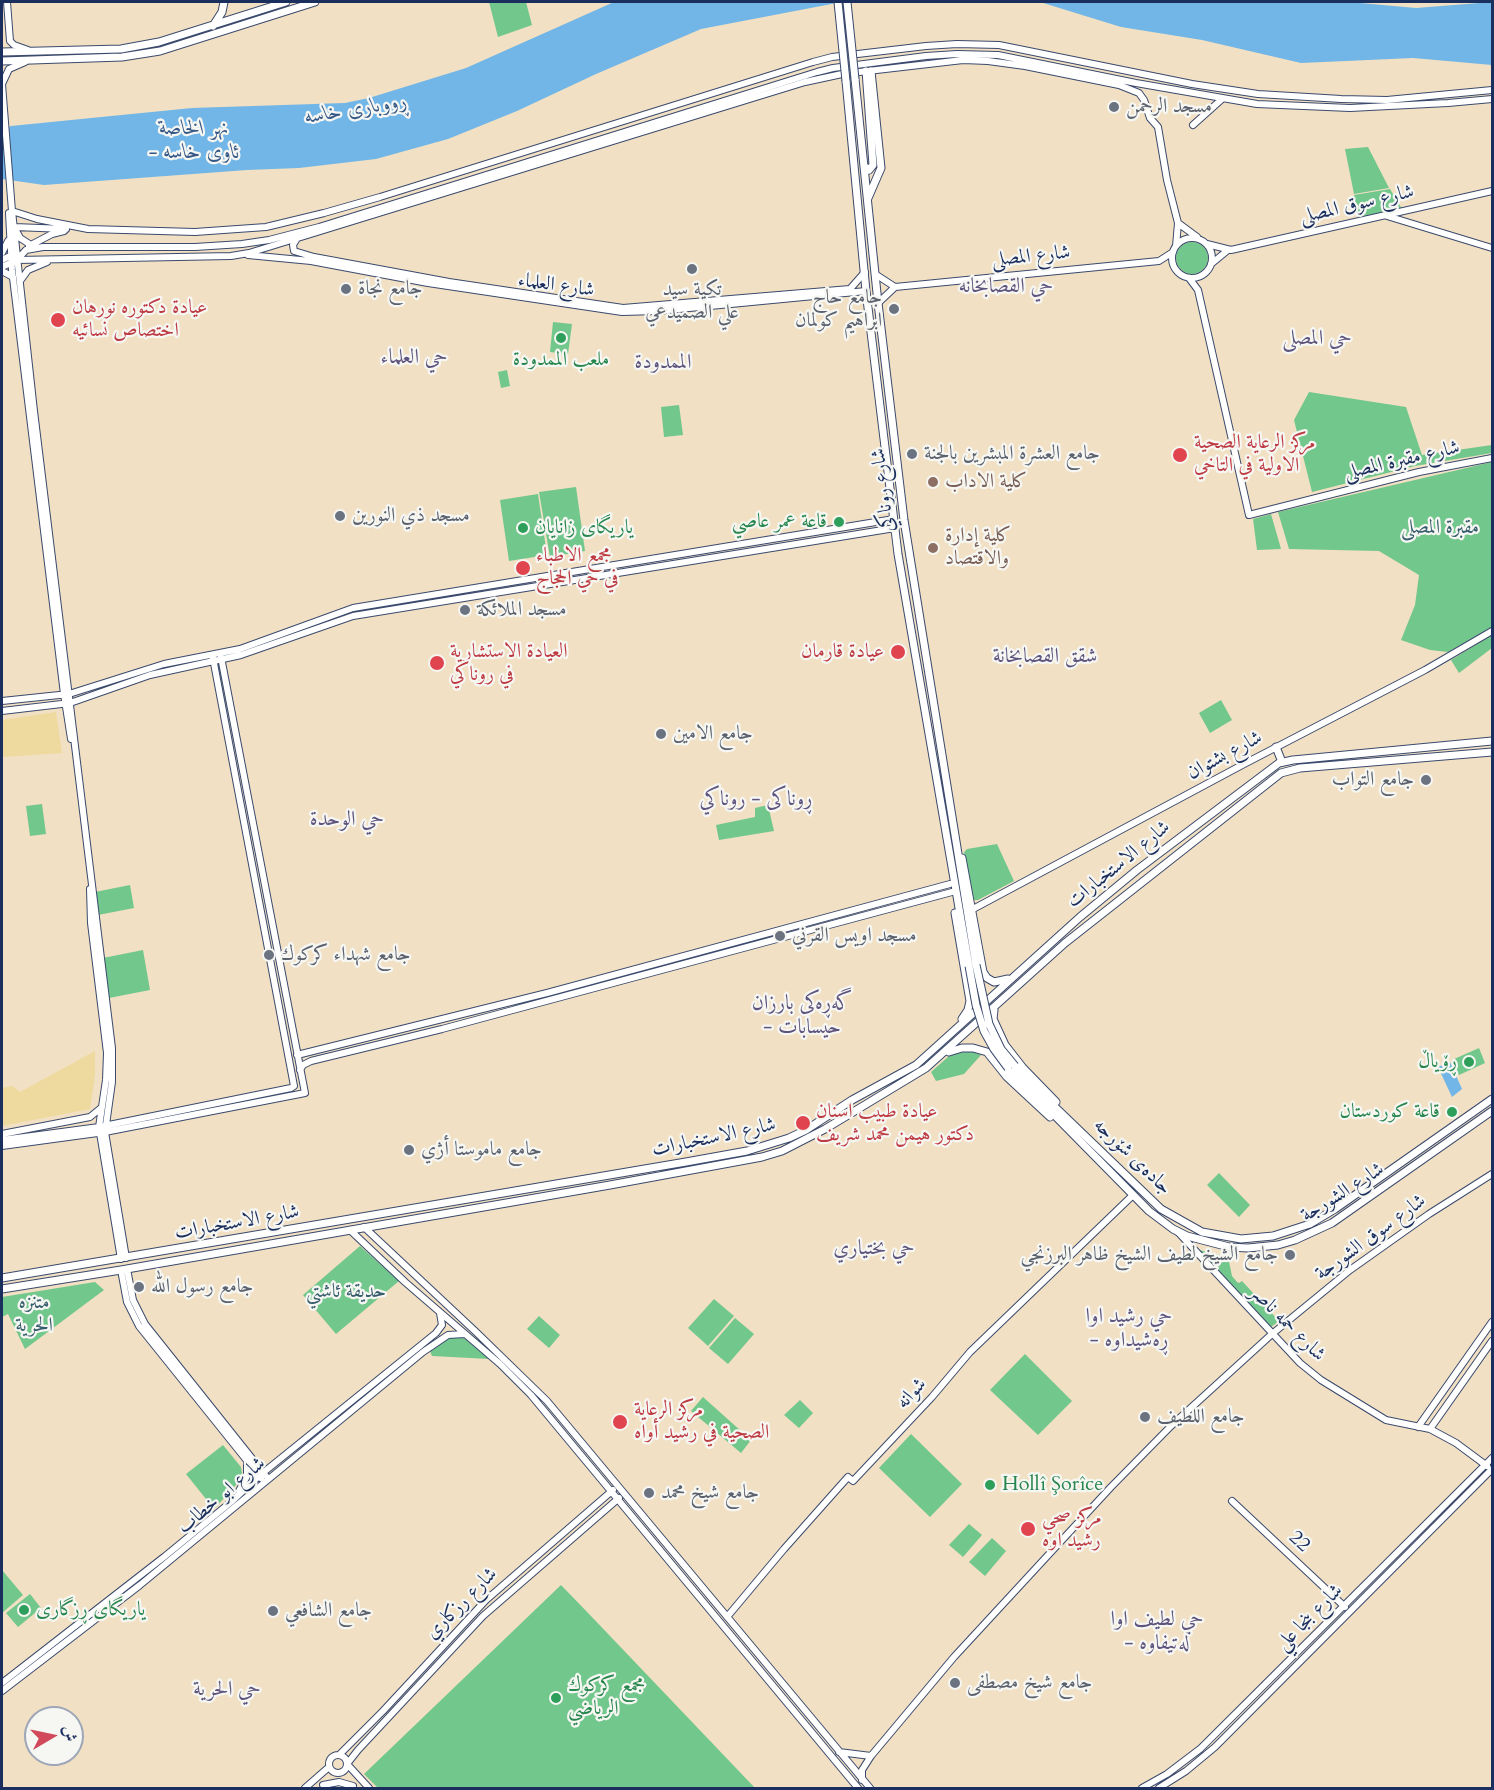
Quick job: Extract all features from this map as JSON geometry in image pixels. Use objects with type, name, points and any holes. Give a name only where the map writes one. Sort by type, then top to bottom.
[{"type":"main road","points":[[2,52],[122,48],[159,42],[286,2]]},
{"type":"main road","points":[[2,61],[122,57],[160,51],[315,2]]},
{"type":"main road","name":"شارع روناكي","points":[[838,2],[866,291],[894,523],[947,845],[973,966]]},
{"type":"main road","name":"شارع روناكي","points":[[847,2],[878,303],[904,520],[973,966]]},
{"type":"main road","points":[[213,26],[219,18],[224,3]]},
{"type":"main road","points":[[224,3],[230,13],[238,17]]},
{"type":"main road","points":[[863,164],[869,170],[873,165],[868,71]]},
{"type":"main road","points":[[867,201],[881,168],[868,71]]},
{"type":"main road","points":[[883,431],[894,429]]},
{"type":"main road","points":[[1276,747],[1282,762],[1492,741]]},
{"type":"main road","points":[[1372,752],[1372,762]]},
{"type":"main road","name":"شارع الاستخبارات","points":[[2,1289],[124,1270],[762,1157],[810,1138],[926,1068],[1000,1004],[1065,943],[1281,773],[1300,768],[1492,752]]},
{"type":"main road","points":[[933,759],[942,758]]},
{"type":"main road","name":"شارع الاستخبارات","points":[[2,1278],[747,1151],[789,1138],[916,1065],[1015,974],[1126,879],[1282,762]]},
{"type":"main road","points":[[952,826],[960,848],[973,909],[984,978],[974,987],[967,986]]},
{"type":"main road","points":[[947,845],[951,888],[969,1006],[951,1033]]},
{"type":"main road","points":[[1126,879],[1134,887]]},
{"type":"main road","points":[[973,966],[989,1024],[1011,1067]]},
{"type":"main road","points":[[983,972],[987,978],[998,982],[1005,981],[1015,974]]},
{"type":"main road","points":[[1000,1004],[992,1017],[1005,1045]]},
{"type":"main road","points":[[1076,1138],[1035,1104],[1008,1077],[987,1052],[986,1043],[992,1038],[998,1038],[1086,1136]]},
{"type":"main road","points":[[944,1054],[962,1048],[987,1052]]},
{"type":"main road","name":"جادەی شۆرجە","points":[[1011,1067],[1161,1209],[1202,1232],[1240,1239],[1272,1236],[1298,1229],[1335,1209],[1492,1099]]},
{"type":"main road","name":"شارع الشورجة","points":[[1011,1067],[1132,1196],[1176,1231],[1201,1241],[1229,1247],[1248,1248],[1295,1240],[1332,1223],[1492,1111]]},
{"type":"main road","points":[[806,1130],[810,1138]]},
{"type":"main road","points":[[1114,1176],[1120,1170]]},
{"type":"main road","points":[[1364,1189],[1370,1198]]},
{"type":"main road","points":[[449,1203],[451,1212]]},
{"type":"main road","points":[[270,1234],[272,1244]]},
{"type":"main road","points":[[34,1273],[35,1283]]},
{"type":"street","points":[[7,2],[10,41],[14,45],[34,52]]},
{"type":"street","points":[[16,279],[2,269],[24,251],[57,233],[71,230],[195,232],[241,230],[290,222],[380,197],[832,57],[936,45],[999,45],[1233,91],[1387,103],[1492,90]]},
{"type":"street","points":[[998,55],[999,45]]},
{"type":"street","points":[[32,246],[195,247],[243,244],[320,230],[789,84],[833,68],[917,58],[957,54],[998,55],[1257,104],[1310,107],[1492,99]]},
{"type":"street","points":[[902,66],[917,58]]},
{"type":"street","points":[[14,258],[14,227],[3,120],[3,78],[12,66],[31,61]]},
{"type":"street","points":[[789,84],[827,76],[902,66],[950,61],[988,61],[1119,85],[1139,93],[1150,118],[1158,127],[1167,180],[1178,223],[1174,267],[1189,278],[1198,290]]},
{"type":"street","points":[[1193,125],[1222,99]]},
{"type":"street","points":[[651,114],[654,123]]},
{"type":"street","points":[[2,260],[242,255],[296,240],[383,206],[532,164],[654,123],[672,120]]},
{"type":"street","points":[[9,186],[10,235],[67,694],[106,1042],[106,1072],[101,1108],[102,1129],[124,1258]]},
{"type":"street","name":"شارع سوق المصلى","points":[[1211,264],[1228,250],[1492,191]]},
{"type":"street","points":[[380,197],[383,206]]},
{"type":"street","points":[[12,211],[88,230]]},
{"type":"street","points":[[1387,216],[1492,248]]},
{"type":"street","points":[[1178,223],[1207,244],[1211,250],[1211,264],[1201,276],[1198,290]]},
{"type":"street","points":[[14,227],[88,230]]},
{"type":"street","points":[[14,227],[20,238],[50,260]]},
{"type":"street","points":[[2,253],[7,247],[10,235]]},
{"type":"street","points":[[1174,249],[1186,238],[1198,238]]},
{"type":"street","name":"شارع العلماء","points":[[296,240],[293,245],[294,251],[314,257],[449,282],[623,308],[850,289],[865,272]]},
{"type":"street","name":"شارع سوق المصلى","points":[[1207,244],[1228,250]]},
{"type":"street","points":[[111,247],[121,258]]},
{"type":"street","name":"شارع المصلى","points":[[1159,261],[1174,249]]},
{"type":"street","name":"شارع العلماء","points":[[242,255],[311,261],[428,283],[622,312],[658,311],[866,291]]},
{"type":"street","points":[[16,279],[28,270],[50,260]]},
{"type":"street","name":"شارع المصلى","points":[[895,287],[1159,261],[1174,267]]},
{"type":"street","points":[[875,274],[895,287],[878,303]]},
{"type":"street","points":[[1189,278],[1201,276]]},
{"type":"street","name":"شارع مقبرة المصلى","points":[[1198,290],[1249,515],[1419,472],[1492,458]]},
{"type":"street","points":[[2,701],[67,694],[156,666],[212,655],[221,657],[353,616],[894,523]]},
{"type":"street","points":[[2,711],[68,703],[150,675],[214,663],[221,657],[240,649],[353,608],[894,523]]},
{"type":"street","points":[[558,574],[559,582]]},
{"type":"street","name":"شارع بشتوان","points":[[973,909],[1018,883],[1425,670],[1492,631]]},
{"type":"street","points":[[212,655],[294,1083],[291,1088],[244,1101]]},
{"type":"street","points":[[2,1146],[244,1101],[305,1093],[221,657]]},
{"type":"street","points":[[68,703],[112,1055],[112,1082],[102,1129]]},
{"type":"street","points":[[297,1055],[951,888]]},
{"type":"street","points":[[299,1070],[306,1063],[314,1060],[549,1000],[951,888]]},
{"type":"street","points":[[547,993],[549,1000]]},
{"type":"street","points":[[312,1052],[314,1060]]},
{"type":"street","points":[[2,1134],[90,1117],[101,1108]]},
{"type":"street","points":[[2,1140],[102,1129]]},
{"type":"street","name":"شارع سوق الشورجة","points":[[862,1780],[862,1770],[871,1756],[967,1642],[1171,1426],[1272,1334],[1376,1251],[1492,1174]]},
{"type":"street","name":"شوانە","points":[[728,1617],[849,1477],[853,1481],[932,1397],[970,1352],[1132,1196]]},
{"type":"street","points":[[364,1227],[547,1401],[870,1788]]},
{"type":"street","points":[[350,1230],[439,1312],[501,1364],[519,1383],[858,1788]]},
{"type":"street","name":"شارع حمه ناصر","points":[[1176,1231],[1299,1363],[1344,1396],[1386,1420],[1430,1429],[1456,1443],[1490,1468]]},
{"type":"street","points":[[1193,1250],[1194,1243],[1201,1241]]},
{"type":"street","points":[[124,1270],[127,1302],[139,1326],[247,1461],[264,1477]]},
{"type":"street","points":[[124,1270],[133,1300],[145,1324],[264,1477]]},
{"type":"street","points":[[438,1335],[442,1325],[439,1312]]},
{"type":"street","points":[[1418,1427],[1492,1322]]},
{"type":"street","name":"شارع ابو خطاب","points":[[2,1690],[31,1664],[166,1560],[438,1335],[464,1334]]},
{"type":"street","points":[[1430,1429],[1492,1341]]},
{"type":"street","name":"شارع بنجا علي","points":[[1159,1788],[1186,1771],[1215,1747],[1490,1468],[1492,1458]]},
{"type":"street","points":[[231,1502],[247,1476],[247,1461]]},
{"type":"street","name":"شارع بنجا علي","points":[[1142,1788],[1167,1774],[1200,1749],[1490,1468]]},
{"type":"street","name":"شارع ابو خطاب","points":[[166,1560],[231,1502],[264,1477]]},
{"type":"street","points":[[603,1481],[610,1483],[610,1478]]},
{"type":"street","points":[[599,1502],[606,1490],[603,1481]]},
{"type":"street","name":"شارع رزكاري","points":[[339,1755],[384,1711],[476,1609],[617,1486]]},
{"type":"street","name":"شارع رزكاري","points":[[347,1764],[483,1616],[625,1494]]},
{"type":"street","points":[[624,1506],[624,1500],[630,1501]]},
{"type":"street","points":[[611,1505],[617,1502],[624,1506]]},
{"type":"street","name":"22","points":[[1232,1502],[1345,1607]]},
{"type":"street","points":[[476,1609],[483,1616]]},
{"type":"street","name":"شارع ابو خطاب","points":[[2,1683],[31,1664]]},
{"type":"street","points":[[358,1750],[354,1765],[361,1780]]},
{"type":"street","points":[[839,1752],[871,1756]]},
{"type":"street","points":[[305,1788],[329,1767],[331,1758],[339,1755],[345,1758],[347,1764],[369,1788]]},
{"type":"street","points":[[320,1787],[346,1770],[347,1764]]},
{"type":"street","points":[[329,1767],[354,1787]]},
{"type":"street","points":[[320,1787],[339,1782],[354,1787]]},
{"type":"green space","points":[[489,2],[526,2],[532,25],[498,37]]},
{"type":"green space","points":[[1368,147],[1389,188],[1354,194],[1345,149]]},
{"type":"green space","points":[[1390,189],[1402,209],[1358,217],[1354,195]]},
{"type":"green space","points":[[1192,242],[1203,247],[1208,258],[1203,269],[1192,274],[1181,269],[1176,258],[1181,247]]},
{"type":"green space","name":"ملعب الممدودة","points":[[553,322],[572,324],[568,354],[550,352]]},
{"type":"green space","points":[[507,370],[510,386],[501,388],[498,372]]},
{"type":"green space","name":"مقبرة المصلى","points":[[1309,392],[1406,407],[1422,455],[1492,445],[1492,453],[1415,466],[1312,492],[1294,420]]},
{"type":"green space","points":[[679,405],[683,435],[664,437],[661,407]]},
{"type":"green space","name":"مقبرة المصلى","points":[[1492,462],[1492,627],[1448,652],[1430,650],[1401,640],[1415,605],[1419,575],[1379,551],[1289,549],[1278,512]]},
{"type":"green space","points":[[576,487],[585,551],[550,557],[539,492]]},
{"type":"green space","name":"یاریگای زانایان","points":[[538,494],[547,555],[509,561],[500,500]]},
{"type":"green space","points":[[1271,514],[1281,549],[1257,550],[1253,519]]},
{"type":"green space","points":[[1492,635],[1492,648],[1459,673],[1451,660]]},
{"type":"green space","points":[[1221,700],[1232,720],[1210,733],[1199,713]]},
{"type":"green space","points":[[42,804],[46,834],[30,836],[26,806]]},
{"type":"green space","points":[[768,805],[774,831],[719,840],[716,825],[755,817],[755,808]]},
{"type":"green space","points":[[997,844],[1014,881],[974,900],[964,852],[967,849]]},
{"type":"green space","points":[[130,885],[134,908],[98,915],[95,892]]},
{"type":"green space","points":[[143,950],[150,990],[109,998],[103,958]]},
{"type":"green space","name":"ڕۆیاڵ","points":[[1479,1048],[1485,1063],[1459,1075],[1452,1060]]},
{"type":"green space","points":[[964,1052],[981,1055],[964,1074],[936,1081],[931,1072],[949,1056]]},
{"type":"green space","points":[[1219,1173],[1250,1205],[1239,1217],[1207,1185]]},
{"type":"green space","name":"حديقة ئاشتي","points":[[360,1246],[399,1281],[336,1334],[303,1295]]},
{"type":"green space","points":[[1199,1250],[1228,1257],[1232,1276],[1239,1283],[1242,1281],[1279,1321],[1271,1327]]},
{"type":"green space","name":"متنزه الحرية","points":[[95,1282],[104,1290],[25,1349],[8,1314],[2,1317],[2,1297]]},
{"type":"green space","points":[[714,1299],[734,1316],[708,1346],[688,1328]]},
{"type":"green space","points":[[539,1316],[560,1335],[549,1348],[527,1329]]},
{"type":"green space","points":[[735,1318],[754,1334],[728,1364],[709,1348]]},
{"type":"green space","points":[[449,1337],[464,1338],[489,1359],[432,1356],[430,1351]]},
{"type":"green space","points":[[1025,1354],[1072,1401],[1038,1435],[990,1390]]},
{"type":"green space","points":[[703,1397],[751,1440],[741,1453],[691,1411]]},
{"type":"green space","points":[[800,1400],[813,1413],[799,1428],[784,1415]]},
{"type":"green space","points":[[911,1434],[962,1484],[930,1517],[879,1468]]},
{"type":"green space","points":[[223,1445],[241,1467],[242,1473],[236,1485],[214,1509],[186,1474]]},
{"type":"green space","points":[[969,1524],[982,1535],[963,1557],[949,1545]]},
{"type":"green space","points":[[992,1538],[1006,1551],[985,1576],[969,1562]]},
{"type":"green space","points":[[2,1570],[23,1595],[2,1613]]},
{"type":"green space","name":"مجمع كركوك الرياضي","points":[[561,1585],[755,1788],[378,1788],[364,1774]]},
{"type":"green space","name":"یاریگای ڕزگاری","points":[[30,1594],[41,1608],[18,1627],[6,1613]]},
{"type":"sand","points":[[56,712],[62,753],[2,757],[2,720]]},
{"type":"sand","points":[[95,1051],[95,1075],[90,1109],[2,1126],[2,1088],[12,1086],[20,1092]]},
{"type":"water","name":"نهر الخاصة - ئاوی خاسە","points":[[614,2],[842,2],[701,29],[517,111],[448,139],[376,159],[299,168],[44,185],[2,179],[2,131],[11,126],[192,108],[345,103],[369,98],[466,68]]},
{"type":"water","points":[[1040,2],[1349,2],[1416,8],[1492,2],[1492,65],[1413,58],[1301,63],[1202,40],[1121,27]]},
{"type":"water","points":[[1450,1062],[1462,1089],[1452,1097],[1438,1067]]},
{"type":"place","name":"مسجد الرحمن","points":[[1114,107]]},
{"type":"place","name":"تكية سيد علي الصميدعي","points":[[692,269]]},
{"type":"place","name":"جامع نجاة","points":[[346,289]]},
{"type":"place","name":"جامع حاج ابراهيم كولمان","points":[[894,309]]},
{"type":"place","name":"عيادة دكتوره نورهان اختصاص نسائيه","points":[[58,320]]},
{"type":"place","name":"ملعب الممدودة","points":[[561,338]]},
{"type":"place","name":"جامع العشرة المبشرين بالجنة","points":[[912,454]]},
{"type":"place","name":"مركز الرعاية الصحية الاولية في التاخي","points":[[1180,455]]},
{"type":"place","name":"كلية الاداب","points":[[933,482]]},
{"type":"place","name":"مسجد ذي النورين","points":[[340,516]]},
{"type":"place","name":"قاعة عمر عاصي","points":[[839,522]]},
{"type":"place","name":"یاریگای زانایان","points":[[523,528]]},
{"type":"place","name":"كلية إدارة والاقتصاد","points":[[933,548]]},
{"type":"place","name":"مجمع الاطباء في حي الحجاج","points":[[523,568]]},
{"type":"place","name":"مسجد الملائكة","points":[[465,610]]},
{"type":"place","name":"عيادة قارمان","points":[[898,652]]},
{"type":"place","name":"العيادة الاستشارية في روناكي","points":[[437,663]]},
{"type":"place","name":"جامع الامين","points":[[661,734]]},
{"type":"place","name":"جامع التواب","points":[[1426,780]]},
{"type":"place","name":"مسجد اويس القرني","points":[[780,936]]},
{"type":"place","name":"جامع شهداء كركوك","points":[[269,955]]},
{"type":"place","name":"ڕۆیاڵ","points":[[1469,1062]]},
{"type":"place","name":"قاعة كوردستان","points":[[1452,1112]]},
{"type":"place","name":"عيادة طبيب اسنان دكتور هيمن محمد شريف","points":[[803,1123]]},
{"type":"place","name":"جامع ماموستا أژي","points":[[409,1150]]},
{"type":"place","name":"جامع الشيخ لطيف الشيخ ظاهر البرزنجي","points":[[1290,1255]]},
{"type":"place","name":"جامع رسول الله","points":[[139,1287]]},
{"type":"place","name":"جامع اللطيف","points":[[1145,1417]]},
{"type":"place","name":"مركز الرعاية الصحية في رشيد أواه","points":[[620,1422]]},
{"type":"place","name":"Hollî Şorîce","points":[[990,1485]]},
{"type":"place","name":"جامع شيخ محمد","points":[[649,1493]]},
{"type":"place","name":"مركز صحي رشيد اوه","points":[[1028,1529]]},
{"type":"place","name":"یاریگای ڕزگاری","points":[[24,1610]]},
{"type":"place","name":"جامع الشافعي","points":[[273,1611]]},
{"type":"place","name":"جامع شيخ مصطفى","points":[[955,1683]]},
{"type":"place","name":"مجمع كركوك الرياضي","points":[[556,1698]]},
{"type":"district","name":"حي القصابخانه","points":[[1006,287]]},
{"type":"district","name":"حي المصلى","points":[[1317,339]]},
{"type":"district","name":"حي العلماء","points":[[414,358]]},
{"type":"district","name":"الممدودة","points":[[663,363]]},
{"type":"district","name":"شقق القصابخانة","points":[[1045,657]]},
{"type":"district","name":"ڕوناکی - روناكي","points":[[756,800]]},
{"type":"district","name":"حي الوحدة","points":[[347,820]]},
{"type":"district","name":"گەڕەکی بارزان - حیسابات","points":[[802,1016]]},
{"type":"district","name":"حي بختياري","points":[[874,1249]]},
{"type":"district","name":"حي رشيد اوا - ڕەشیداوە","points":[[1129,1329]]},
{"type":"district","name":"حي لطيف اوا - لەتیفاوە","points":[[1157,1632]]},
{"type":"district","name":"حي الحرية","points":[[227,1690]]},
{"type":"water label","name":"ڕووباری خاسە","points":[[356,110]]}]
